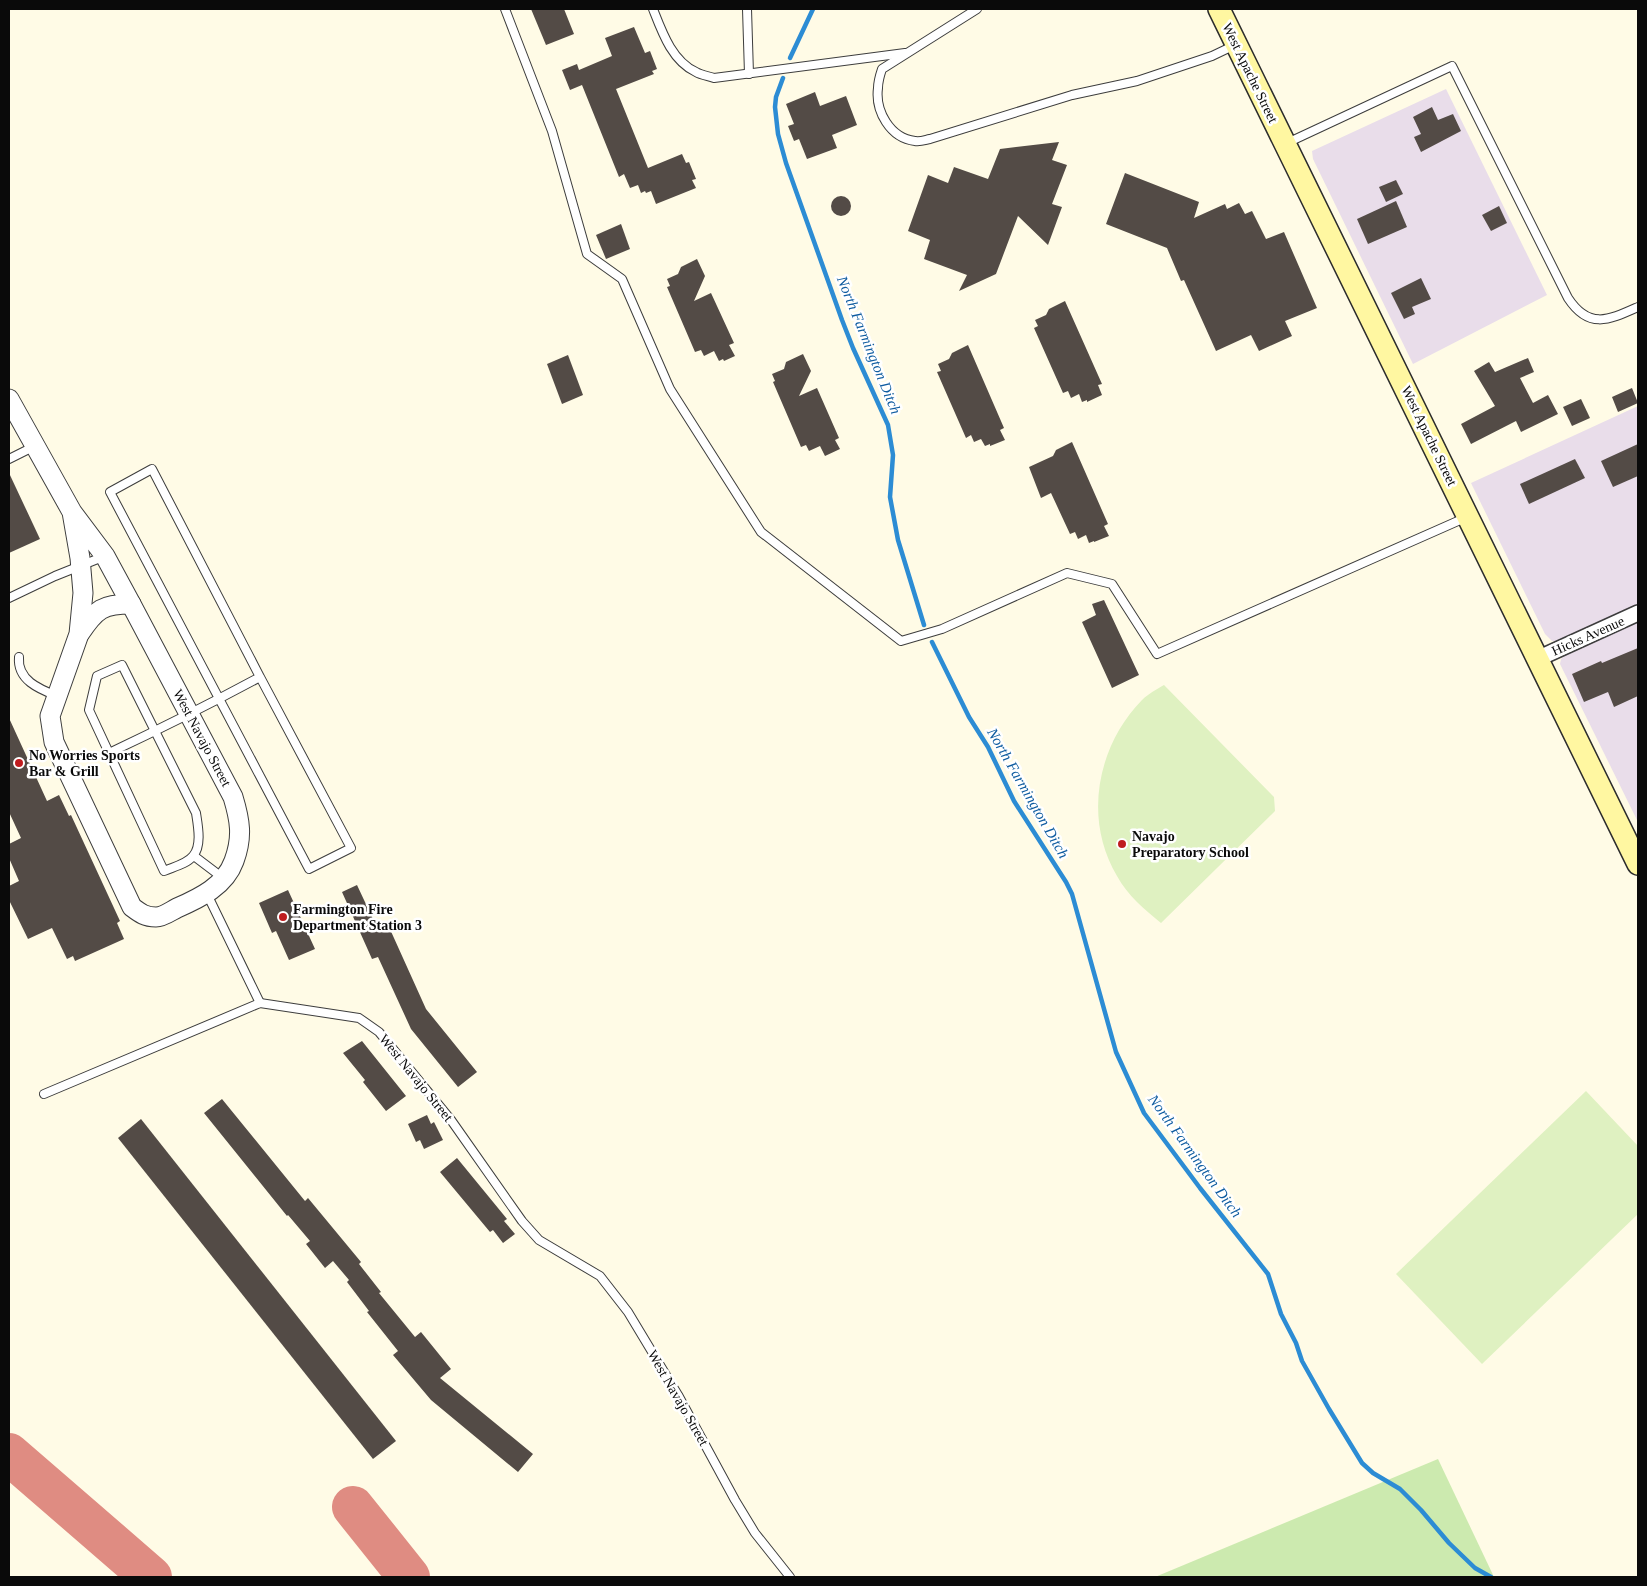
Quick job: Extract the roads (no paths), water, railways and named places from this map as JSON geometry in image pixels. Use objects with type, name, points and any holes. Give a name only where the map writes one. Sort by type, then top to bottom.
[{"type":"main road","name":"West Apache Street","points":[[1219,9],[1638,864]]},
{"type":"street","name":"West Navajo Street","points":[[9,399],[72,512],[105,556],[132,604],[233,797],[240,821],[239,842],[234,862],[223,878],[207,894],[158,917],[143,915],[132,907],[54,742],[50,716],[79,634]]},
{"type":"street","points":[[72,512],[81,567],[83,593],[79,634]]},
{"type":"street","points":[[79,634],[89,619],[101,608],[109,605],[132,604]]},
{"type":"street","name":"Hicks Avenue","points":[[1537,659],[1638,613]]},
{"type":"lane","points":[[505,9],[552,131],[587,254],[622,280],[670,389],[761,532],[901,640],[942,630],[1066,573],[1112,584],[1157,654],[1469,516]]},
{"type":"lane","points":[[653,9],[663,35],[680,60],[695,72],[714,78],[907,53]]},
{"type":"lane","points":[[747,9],[749,74]]},
{"type":"lane","points":[[977,9],[882,69],[877,89],[878,105],[887,124],[906,139],[916,142],[930,139],[1072,95],[1137,81],[1212,56],[1237,44]]},
{"type":"lane","points":[[1285,143],[1452,66],[1574,308],[1584,316],[1605,320],[1638,307]]},
{"type":"lane","points":[[9,459],[35,446]]},
{"type":"lane","points":[[152,469],[260,677],[351,848],[309,869],[110,492],[152,469]]},
{"type":"lane","points":[[9,598],[55,576],[105,556]]},
{"type":"lane","points":[[19,657],[18,663],[28,682],[41,690],[57,696]]},
{"type":"lane","points":[[122,665],[155,731],[196,813],[199,836],[194,856],[164,871],[89,710],[98,676],[122,665]]},
{"type":"lane","points":[[109,753],[260,677]]},
{"type":"lane","points":[[194,856],[223,878]]},
{"type":"lane","points":[[44,1094],[260,1003],[207,894]]},
{"type":"lane","name":"West Navajo Street","points":[[260,1003],[360,1018],[379,1032],[452,1120],[522,1221],[539,1240],[600,1276],[628,1312],[678,1395],[755,1533],[790,1577]]},
{"type":"waterway","name":"North Farmington Ditch","points":[[790,58],[813,9]]},
{"type":"waterway","name":"North Farmington Ditch","points":[[783,78],[776,97],[775,107],[778,134],[786,163],[842,320],[888,425],[893,455],[890,497],[898,540],[924,625]]},
{"type":"waterway","name":"North Farmington Ditch","points":[[932,642],[969,717],[988,747],[1014,801],[1072,894],[1116,1052],[1144,1113],[1268,1274],[1281,1314],[1296,1343],[1302,1361],[1362,1463],[1373,1473],[1400,1489],[1449,1543],[1475,1568],[1491,1577]]},
{"type":"place","name":"No Worries Sports Bar & Grill","points":[[19,763]]},
{"type":"place","name":"Navajo Preparatory School","points":[[1122,844]]},
{"type":"place","name":"Farmington Fire Department Station 3","points":[[283,917]]}]
